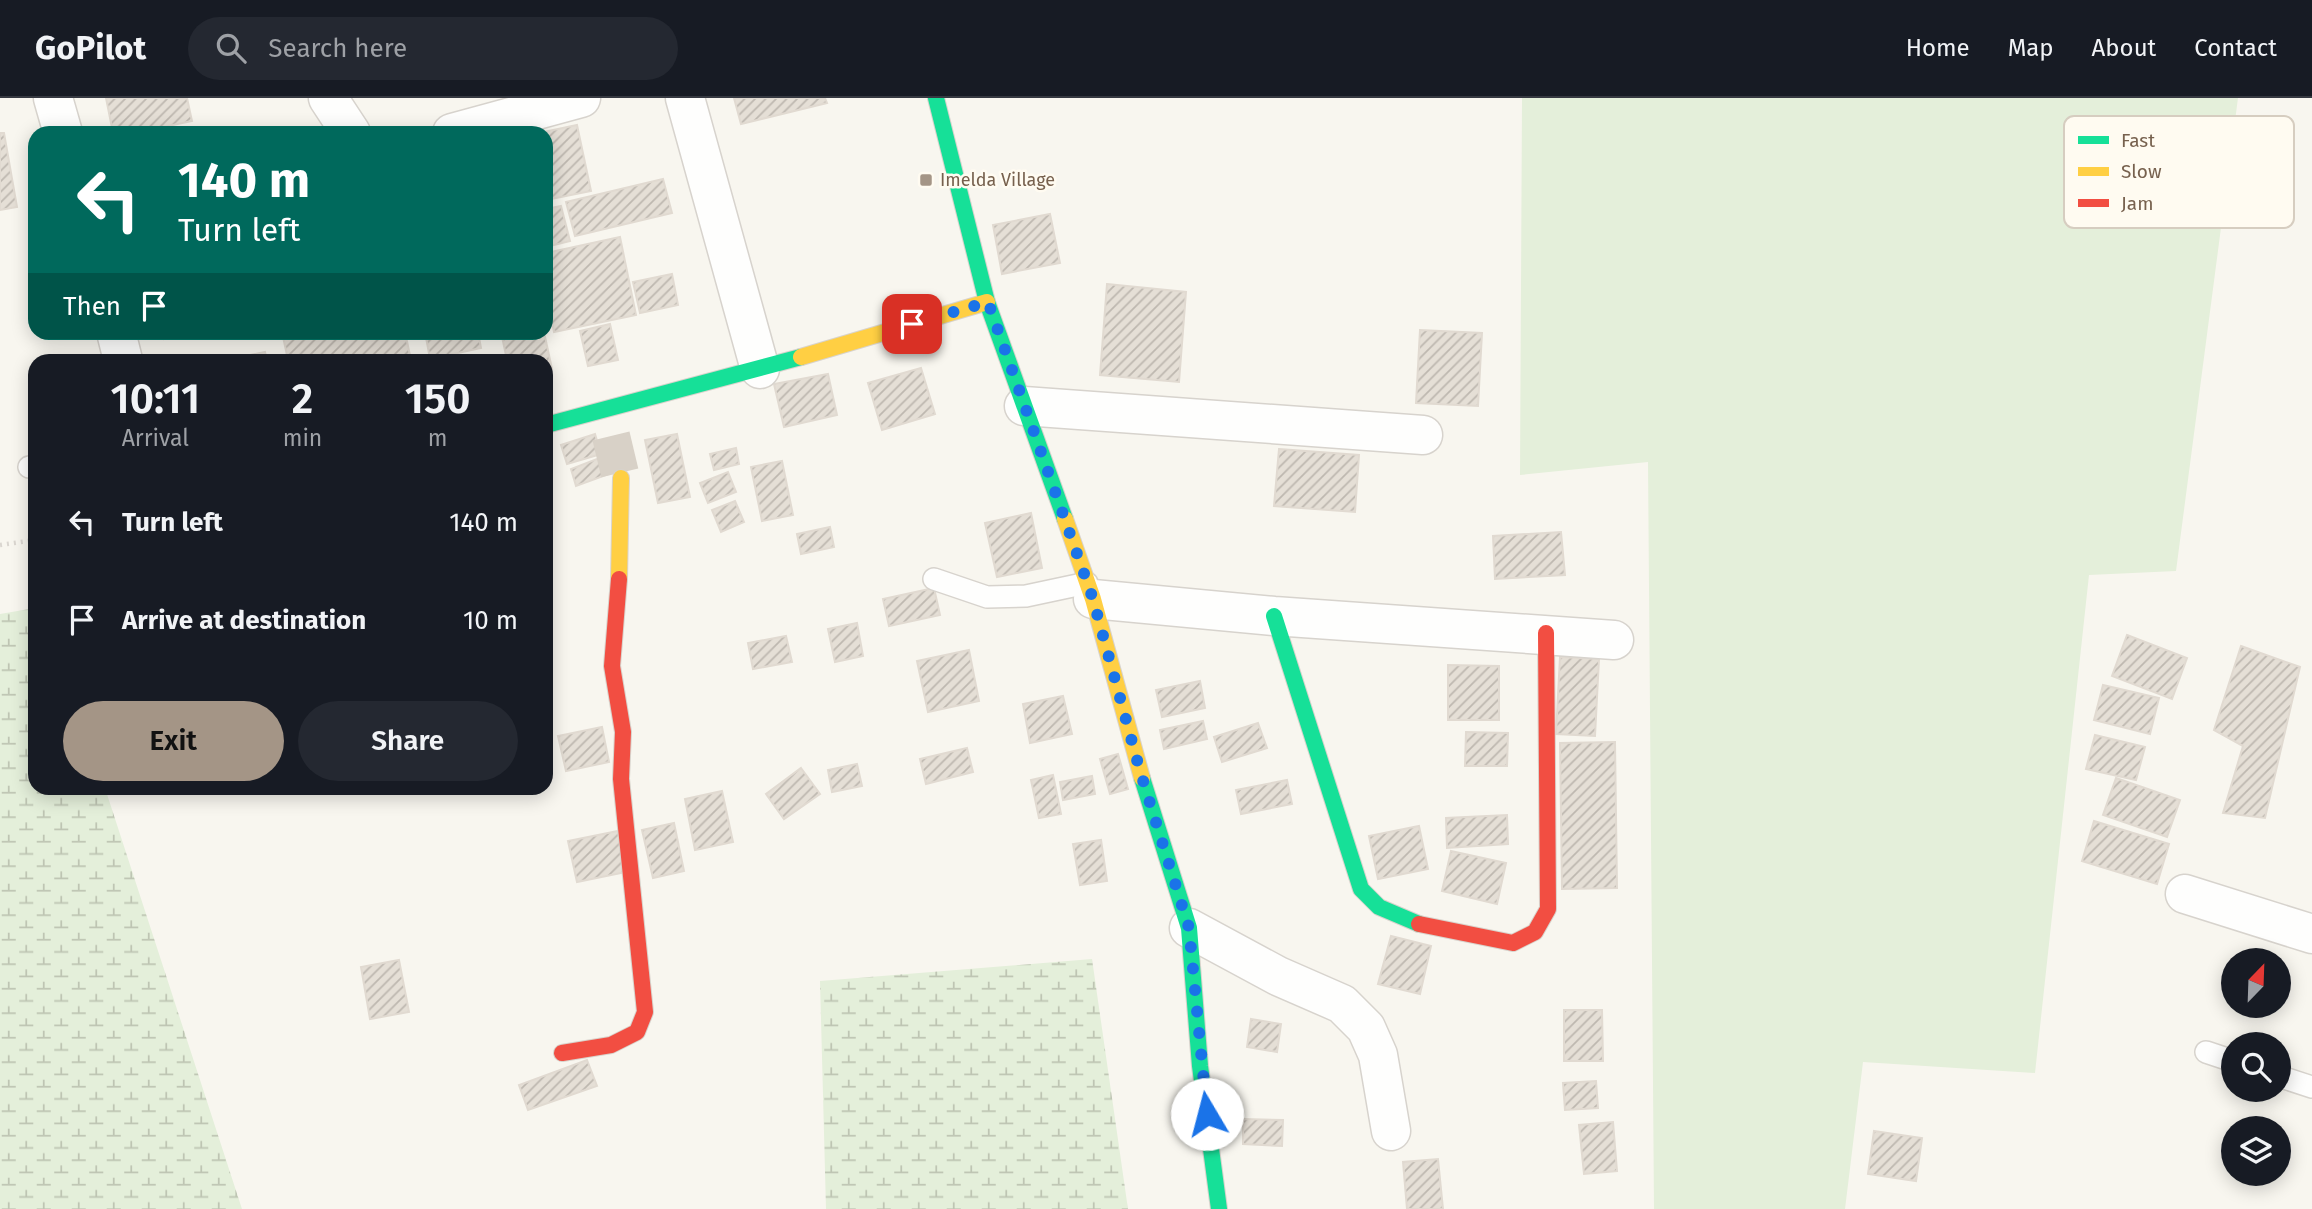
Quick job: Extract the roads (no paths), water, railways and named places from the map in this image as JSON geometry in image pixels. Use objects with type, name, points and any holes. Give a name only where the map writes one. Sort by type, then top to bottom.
[{"type":"street","points":[[53,98],[60,126]]},
{"type":"street","points":[[328,98],[329,104],[346,126]]},
{"type":"street","points":[[478,126],[581,98]]},
{"type":"street","points":[[685,98],[760,369]]},
{"type":"street","points":[[936,98],[988,302],[1090,591],[1140,771],[1189,928],[1199,1054],[1219,1209]]},
{"type":"street","points":[[553,423],[760,369],[988,302]]},
{"type":"street","points":[[1024,406],[1423,435]]},
{"type":"street","points":[[602,408],[608,427]]},
{"type":"street","points":[[562,1053],[611,1045],[637,1032],[645,1012],[621,779],[623,732],[612,666],[620,563],[621,478]]},
{"type":"street","points":[[1090,591],[1274,616],[1546,633],[1614,640]]},
{"type":"street","points":[[1274,616],[1361,889],[1379,907],[1411,922],[1513,943],[1535,932],[1548,909],[1546,633]]},
{"type":"street","points":[[2185,894],[2312,934]]},
{"type":"street","points":[[1189,928],[1278,976],[1342,1004],[1366,1028],[1378,1055],[1391,1131]]},
{"type":"lane","points":[[934,579],[988,597],[1090,591]]},
{"type":"lane","points":[[2206,1052],[2221,1057]]},
{"type":"lane","points":[[2291,1080],[2312,1087]]},
{"type":"tunnel","points":[[611,436],[621,478]]},
{"type":"place","name":"Imelda Village","points":[[926,180]]}]
